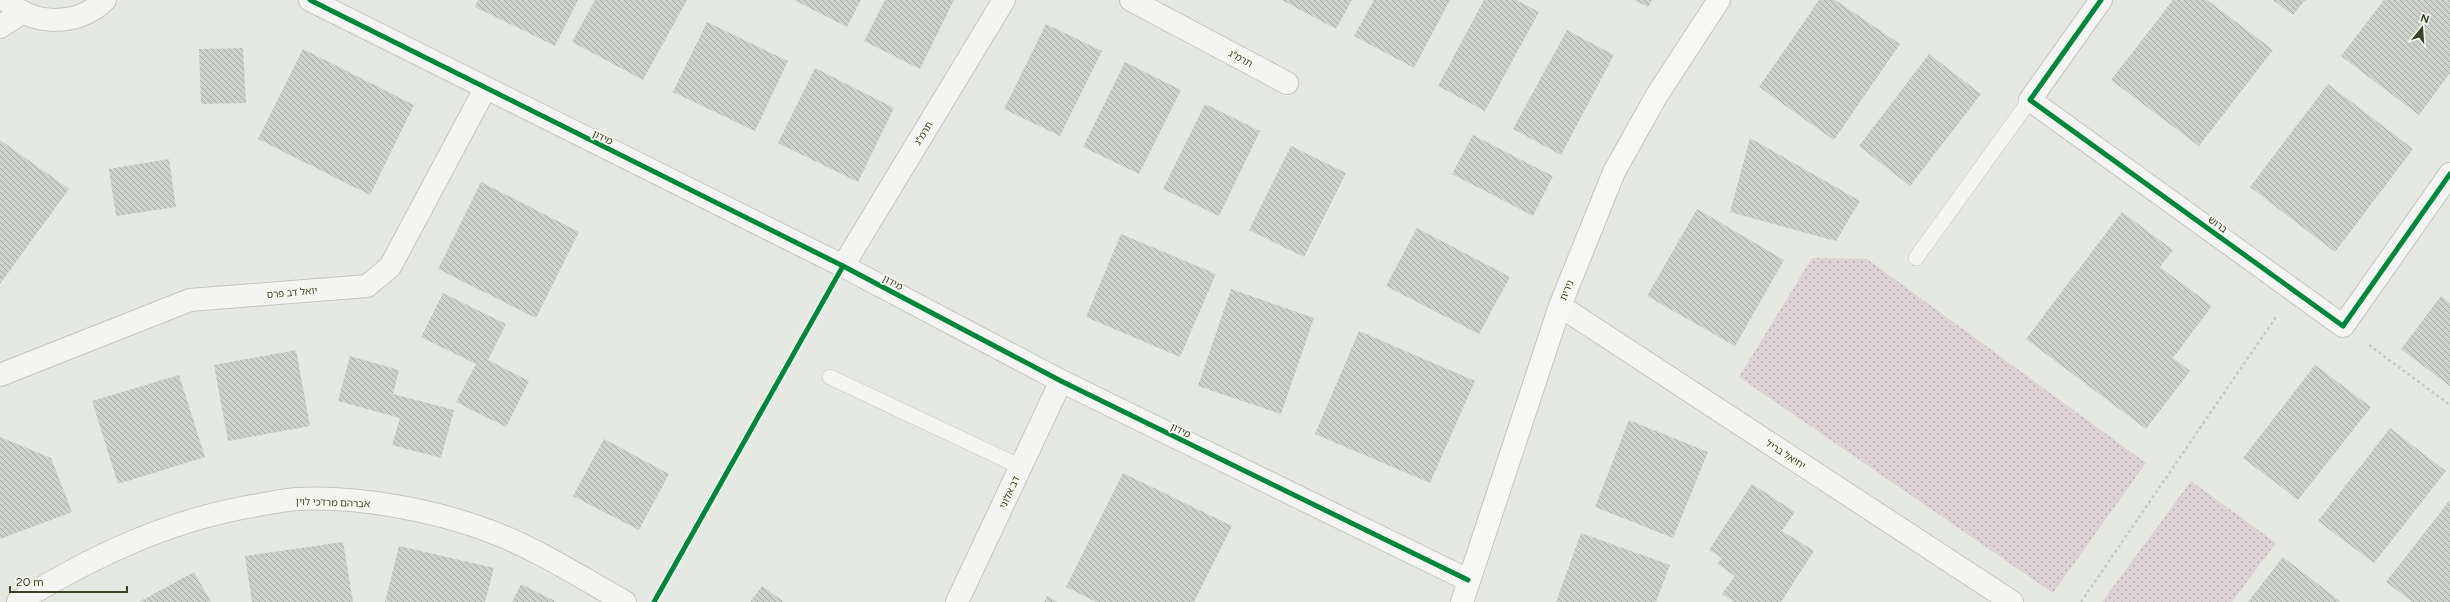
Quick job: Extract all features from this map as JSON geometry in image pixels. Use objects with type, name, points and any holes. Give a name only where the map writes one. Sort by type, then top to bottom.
[{"type":"street","points":[[0,27],[15,6],[32,16],[54,21],[77,18],[98,8],[105,0]]},
{"type":"street","name":"מידון","points":[[310,0],[485,89],[843,266],[1061,381],[1468,580]]},
{"type":"street","name":"תרמ\"ג","points":[[843,266],[1004,0]]},
{"type":"street","name":"תרמ\"ג","points":[[1131,0],[1287,83]]},
{"type":"street","name":"נירית","points":[[1462,602],[1468,580],[1560,306],[1614,172],[1657,95],[1719,0]]},
{"type":"street","points":[[2030,100],[2101,0]]},
{"type":"street","name":"יואל דב פרס","points":[[0,375],[190,300],[366,286],[390,267],[485,89]]},
{"type":"street","name":"ברוש","points":[[2030,100],[2343,326]]},
{"type":"street","points":[[2343,326],[2450,174]]},
{"type":"street","name":"יחיאל בריל","points":[[1560,306],[2012,602]]},
{"type":"street","name":"דב אלוני","points":[[957,602],[1061,381]]},
{"type":"street","name":"אברהם מרדכי לוין","points":[[18,602],[65,573],[137,538],[217,512],[297,499],[367,502],[434,513],[493,532],[543,556],[625,602]]},
{"type":"lane","points":[[1916,258],[2030,100]]},
{"type":"lane","points":[[830,377],[1021,467]]},
{"type":"path","points":[[2080,602],[2294,291]]},
{"type":"path","points":[[2343,326],[2450,406]]},
{"type":"shaded area","points":[[1812,258],[1867,259],[2146,463],[2053,593],[1739,377]]},
{"type":"shaded area","points":[[2191,481],[2276,543],[2232,602],[2102,602]]},
{"type":"building","points":[[478,0],[578,0],[555,46],[475,7]]},
{"type":"building","points":[[595,0],[687,0],[643,80],[572,42]]},
{"type":"building","points":[[794,0],[861,0],[847,27]]},
{"type":"building","points":[[885,0],[954,0],[920,69],[864,41]]},
{"type":"building","points":[[1282,0],[1352,0],[1336,29]]},
{"type":"building","points":[[1374,0],[1450,0],[1414,68],[1354,36]]},
{"type":"building","points":[[1484,0],[1516,0],[1539,12],[1485,111],[1438,86]]},
{"type":"building","points":[[1634,0],[1652,0],[1648,7]]},
{"type":"building","points":[[1819,0],[1835,0],[1900,44],[1834,140],[1759,87]]},
{"type":"building","points":[[2173,0],[2207,0],[2273,50],[2199,146],[2111,80]]},
{"type":"building","points":[[2273,0],[2305,0],[2293,15]]},
{"type":"building","points":[[2384,0],[2450,0],[2450,73],[2419,115],[2341,56]]},
{"type":"building","points":[[707,22],[788,61],[755,131],[673,92]]},
{"type":"building","points":[[1046,24],[1102,51],[1060,136],[1004,109]]},
{"type":"building","points":[[1567,30],[1614,55],[1561,155],[1513,129]]},
{"type":"building","points":[[243,48],[246,103],[201,104],[199,49]]},
{"type":"building","points":[[303,49],[414,105],[370,195],[258,139]]},
{"type":"building","points":[[1929,54],[1981,94],[1910,186],[1859,146]]},
{"type":"building","points":[[1125,62],[1181,90],[1139,174],[1083,147]]},
{"type":"building","points":[[815,68],[894,108],[858,182],[778,143]]},
{"type":"building","points":[[2328,84],[2413,149],[2335,252],[2250,187]]},
{"type":"building","points":[[1205,104],[1260,131],[1219,216],[1163,189]]},
{"type":"building","points":[[1473,135],[1553,176],[1533,216],[1452,174]]},
{"type":"building","points":[[1750,138],[1860,201],[1836,241],[1730,212]]},
{"type":"building","points":[[0,140],[69,189],[0,284]]},
{"type":"building","points":[[1291,146],[1346,173],[1304,257],[1249,230]]},
{"type":"building","points":[[169,159],[176,207],[116,216],[109,169]]},
{"type":"building","points":[[481,182],[579,232],[536,318],[438,269]]},
{"type":"building","points":[[1697,209],[1784,260],[1735,346],[1647,296]]},
{"type":"building","points":[[2122,212],[2173,250],[2160,267],[2212,306],[2173,358],[2190,371],[2146,429],[2026,339]]},
{"type":"building","points":[[1417,228],[1510,277],[1479,334],[1386,286]]},
{"type":"building","points":[[1121,234],[1216,274],[1180,357],[1086,317]]},
{"type":"building","points":[[1231,289],[1314,318],[1281,414],[1198,386]]},
{"type":"building","points":[[443,293],[506,324],[488,360],[529,381],[506,427],[456,402],[476,364],[421,337]]},
{"type":"building","points":[[2441,296],[2450,303],[2450,386],[2401,349]]},
{"type":"building","points":[[1359,331],[1475,381],[1430,483],[1315,434]]},
{"type":"building","points":[[296,350],[310,426],[228,441],[214,365]]},
{"type":"building","points":[[350,356],[399,370],[393,394],[454,410],[441,458],[392,445],[400,418],[338,401]]},
{"type":"building","points":[[2315,365],[2371,407],[2298,500],[2243,458]]},
{"type":"building","points":[[179,375],[205,457],[118,484],[92,401]]},
{"type":"building","points":[[1629,420],[1708,452],[1673,538],[1595,507]]},
{"type":"building","points":[[2390,428],[2446,471],[2374,563],[2318,521]]},
{"type":"building","points":[[0,437],[51,458],[72,512],[0,539]]},
{"type":"building","points":[[604,439],[669,474],[639,530],[573,496]]},
{"type":"building","points":[[1123,473],[1232,526],[1194,602],[1096,602],[1066,587]]},
{"type":"building","points":[[1752,484],[1795,512],[1782,531],[1814,551],[1781,602],[1734,602],[1722,594],[1735,576],[1717,564],[1722,558],[1709,550]]},
{"type":"building","points":[[2450,500],[2450,602],[2412,602],[2386,582]]},
{"type":"building","points":[[1581,533],[1670,565],[1656,602],[1556,602]]},
{"type":"building","points":[[343,542],[353,602],[252,602],[245,556]]},
{"type":"building","points":[[399,546],[494,568],[485,602],[385,602]]},
{"type":"building","points":[[2283,557],[2341,602],[2248,602]]},
{"type":"building","points":[[194,572],[211,602],[139,602]]},
{"type":"building","points":[[521,584],[557,602],[512,602]]},
{"type":"building","points":[[762,586],[784,602],[750,602]]},
{"type":"building","points":[[1047,596],[1058,602],[1044,602]]},
{"type":"cycle path","points":[[310,0],[843,266],[1061,381],[1468,580]]},
{"type":"cycle path","points":[[2101,0],[2030,100],[2343,326],[2450,174]]},
{"type":"cycle path","points":[[654,602],[843,266]]}]
